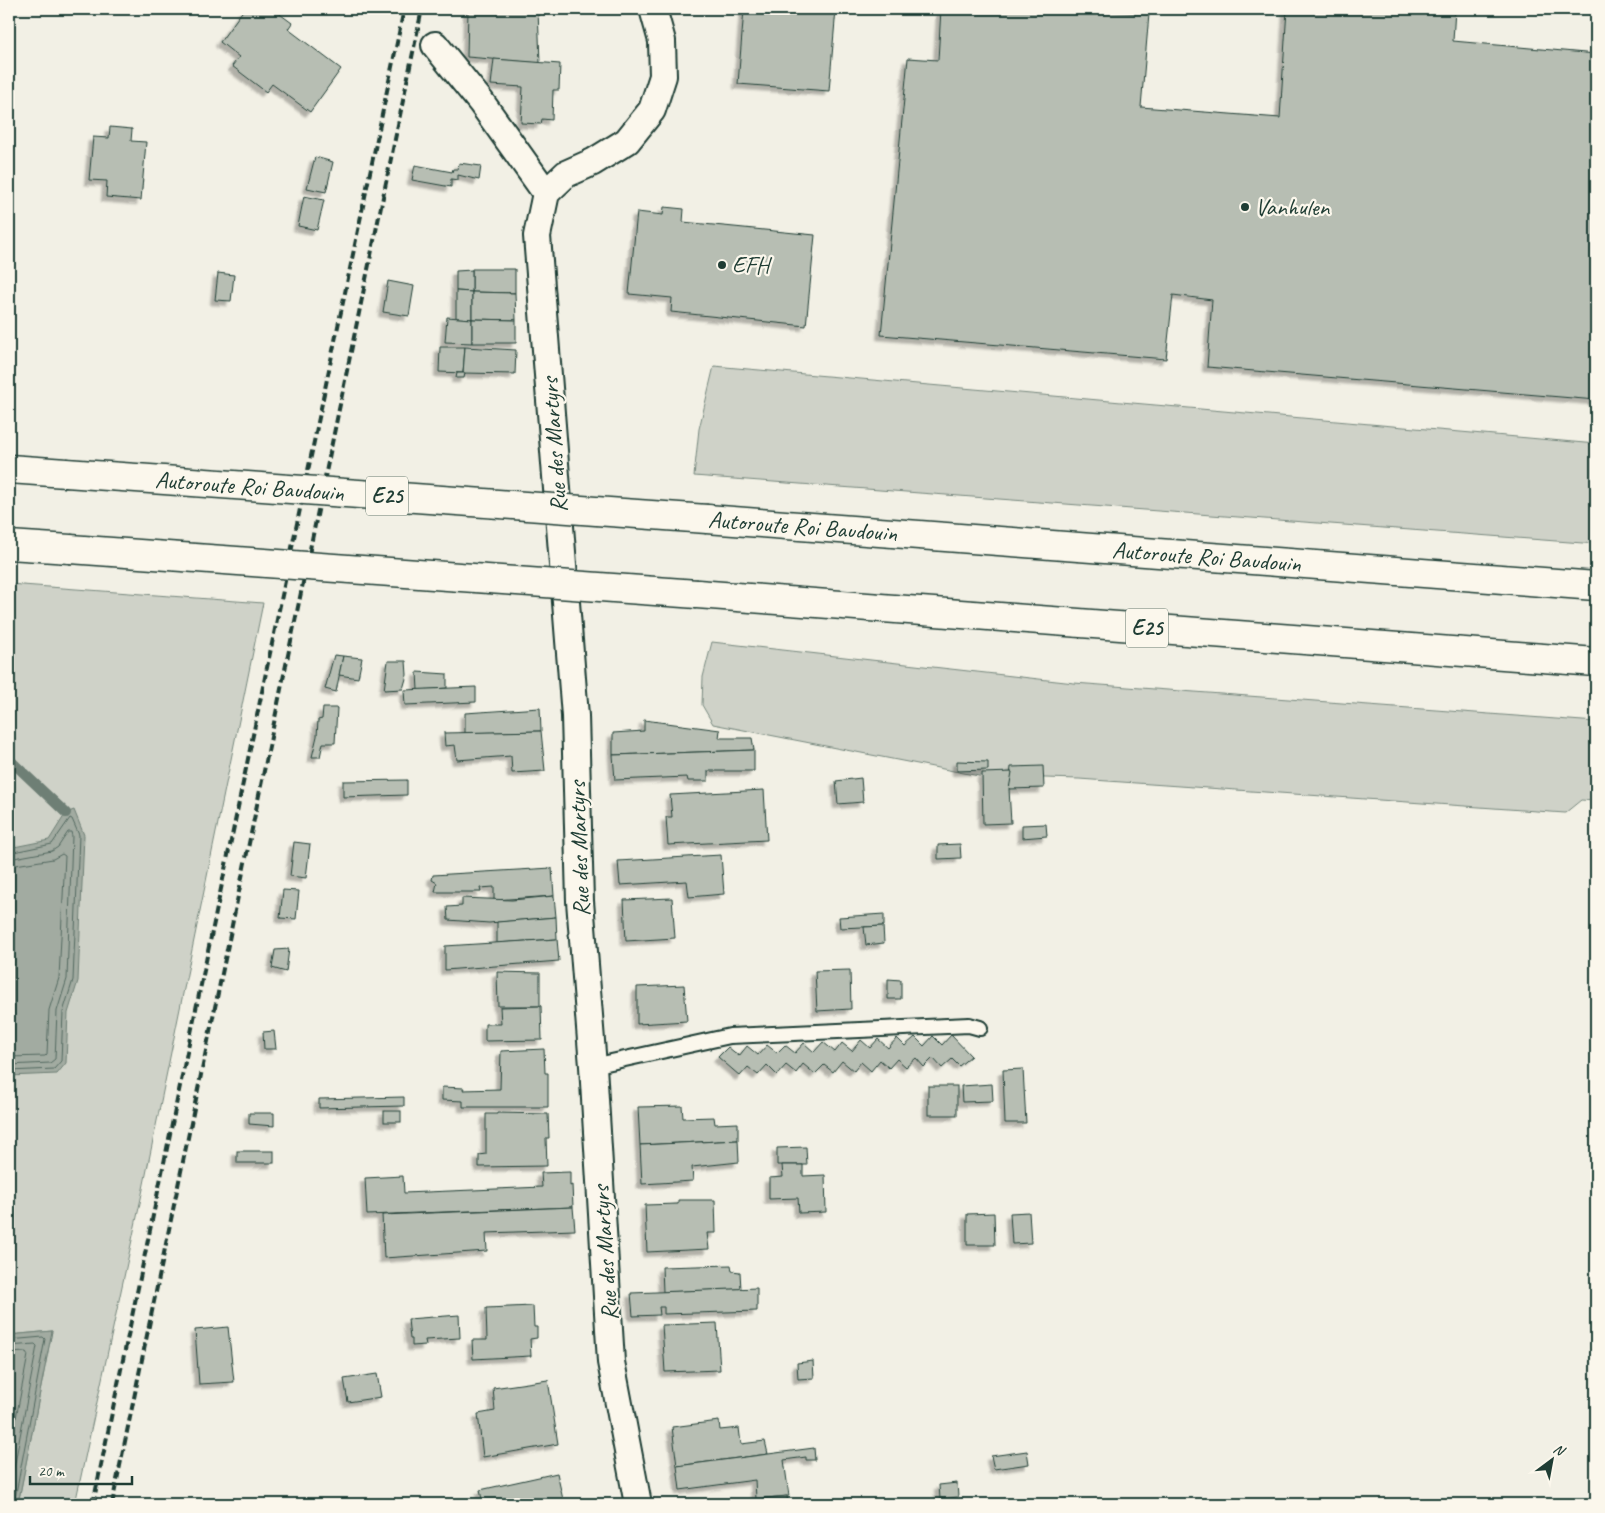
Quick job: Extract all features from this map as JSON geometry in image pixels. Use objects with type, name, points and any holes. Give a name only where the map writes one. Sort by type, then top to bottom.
[{"type":"highway","name":"Autoroute Roi Baudouin","points":[[9,469],[1596,586]]},
{"type":"highway","name":"E25","points":[[9,545],[697,594],[1596,662]]},
{"type":"street","points":[[435,45],[481,102],[546,192],[566,174],[593,162],[627,141],[652,110],[663,76],[662,41],[654,9]]},
{"type":"street","name":"Rue des Martyrs","points":[[546,192],[537,236],[575,716],[580,901],[593,1066],[612,1362],[638,1504]]},
{"type":"lane","points":[[593,1066],[730,1036],[969,1025],[980,1028]]},
{"type":"shaded area","points":[[714,366],[1596,444],[1596,544],[694,476],[699,429]]},
{"type":"shaded area","points":[[9,584],[263,603],[143,1189],[75,1504],[18,1504],[52,1331],[9,1335]]},
{"type":"shaded area","points":[[712,642],[1074,683],[1596,722],[1596,801],[1581,800],[1565,813],[1079,779],[979,776],[713,724],[702,705],[703,677]]},
{"type":"water","points":[[74,810],[84,835],[78,981],[68,1013],[66,1063],[57,1074],[9,1076],[9,848],[49,840],[66,813]]},
{"type":"water","points":[[52,1331],[18,1504],[9,1504],[9,1335]]},
{"type":"building","points":[[244,9],[273,9],[292,23],[288,29],[341,69],[310,112],[272,84],[266,92],[232,66],[239,57],[220,42]]},
{"type":"building","points":[[468,9],[538,9],[540,63],[467,57]]},
{"type":"building","points":[[744,9],[836,9],[829,91],[738,84]]},
{"type":"building","name":"Vanhulen","points":[[941,9],[1077,9],[1149,14],[1141,107],[1280,118],[1287,9],[1455,9],[1453,41],[1596,54],[1596,400],[1207,367],[1212,300],[1173,295],[1166,359],[881,335],[908,58],[938,60]]},
{"type":"building","points":[[494,59],[560,64],[559,90],[553,90],[552,120],[542,119],[541,124],[521,123],[523,87],[491,85]]},
{"type":"building","points":[[110,127],[132,129],[131,141],[146,142],[141,200],[106,197],[107,181],[89,180],[93,137],[109,138]]},
{"type":"building","points":[[315,157],[333,162],[326,192],[307,188]]},
{"type":"building","points":[[459,163],[481,166],[479,180],[458,175],[458,180],[451,179],[451,187],[412,180],[415,165],[452,172],[453,169],[458,169]]},
{"type":"building","points":[[304,196],[324,200],[317,230],[298,226]]},
{"type":"building","name":"EFH","points":[[664,207],[684,209],[683,222],[815,235],[806,326],[671,312],[672,298],[629,294],[637,212],[663,215]]},
{"type":"building","points":[[472,269],[515,269],[515,293],[472,292]]},
{"type":"building","points":[[472,270],[472,292],[456,291],[456,271]]},
{"type":"building","points":[[218,273],[234,275],[231,301],[215,300]]},
{"type":"building","points":[[388,281],[414,286],[409,316],[383,312]]},
{"type":"building","points":[[456,291],[472,292],[472,319],[456,318]]},
{"type":"building","points":[[472,292],[515,293],[516,320],[472,319]]},
{"type":"building","points":[[447,317],[472,319],[472,343],[445,342]]},
{"type":"building","points":[[472,319],[516,320],[516,343],[472,343]]},
{"type":"building","points":[[440,347],[465,347],[463,373],[439,372]]},
{"type":"building","points":[[465,347],[516,350],[515,374],[463,373]]},
{"type":"building","points":[[457,373],[465,373],[464,378],[456,378]]},
{"type":"building","points":[[334,655],[343,656],[336,692],[325,689]]},
{"type":"building","points":[[343,656],[362,658],[358,678],[339,675]]},
{"type":"building","points":[[388,661],[406,661],[407,675],[403,689],[384,690]]},
{"type":"building","points":[[417,672],[447,674],[447,688],[418,690]]},
{"type":"building","points":[[476,687],[476,702],[405,705],[404,690]]},
{"type":"building","points":[[323,708],[337,708],[335,743],[323,743],[320,757],[312,757],[317,736],[318,720],[322,719]]},
{"type":"building","points":[[540,708],[541,731],[465,733],[465,713]]},
{"type":"building","points":[[644,720],[720,730],[719,738],[752,738],[754,750],[613,755],[613,733],[644,731]]},
{"type":"building","points":[[541,731],[545,771],[512,773],[511,756],[457,760],[455,745],[445,746],[444,733]]},
{"type":"building","points":[[754,750],[754,771],[708,771],[708,781],[688,781],[687,777],[615,780],[613,755]]},
{"type":"building","points":[[957,761],[988,762],[988,770],[957,771]]},
{"type":"building","points":[[1043,766],[1044,788],[1009,789],[1011,767]]},
{"type":"building","points":[[1012,772],[1009,789],[1011,823],[983,824],[982,773]]},
{"type":"building","points":[[861,778],[863,802],[838,804],[836,781]]},
{"type":"building","points":[[407,780],[407,795],[343,797],[343,781]]},
{"type":"building","points":[[764,790],[767,840],[668,845],[666,817],[672,817],[670,795]]},
{"type":"building","points":[[1046,824],[1047,836],[1022,838],[1022,825]]},
{"type":"building","points":[[294,842],[310,844],[306,878],[290,876]]},
{"type":"building","points":[[960,844],[961,858],[938,859],[938,845]]},
{"type":"building","points":[[721,855],[724,894],[689,897],[687,881],[620,885],[618,861]]},
{"type":"building","points":[[552,868],[554,896],[494,900],[494,887],[480,888],[481,892],[435,892],[437,883],[432,880],[433,875]]},
{"type":"building","points":[[283,890],[299,891],[296,919],[280,918]]},
{"type":"building","points":[[554,896],[556,917],[489,923],[448,920],[447,907],[462,906],[462,898],[512,900]]},
{"type":"building","points":[[672,898],[675,938],[626,941],[624,900]]},
{"type":"building","points":[[884,914],[884,926],[840,928],[839,917]]},
{"type":"building","points":[[556,917],[557,939],[497,943],[497,922]]},
{"type":"building","points":[[883,926],[884,943],[866,945],[864,927]]},
{"type":"building","points":[[557,939],[559,961],[445,970],[445,946]]},
{"type":"building","points":[[289,949],[286,972],[272,968],[275,950]]},
{"type":"building","points":[[850,970],[851,1009],[817,1011],[815,971]]},
{"type":"building","points":[[497,972],[540,973],[540,1006],[498,1006]]},
{"type":"building","points":[[888,979],[901,980],[901,999],[888,999]]},
{"type":"building","points":[[684,985],[687,1021],[637,1024],[637,987]]},
{"type":"building","points":[[541,1006],[542,1040],[485,1041],[485,1024],[501,1024],[500,1007]]},
{"type":"building","points":[[274,1031],[276,1049],[264,1049],[263,1032]]},
{"type":"building","points":[[951,1035],[971,1056],[959,1066],[952,1059],[942,1068],[933,1058],[924,1067],[916,1058],[906,1067],[897,1059],[889,1068],[880,1060],[871,1071],[861,1062],[854,1071],[842,1061],[833,1072],[824,1065],[815,1074],[803,1064],[796,1073],[786,1065],[777,1075],[767,1065],[758,1075],[748,1067],[740,1076],[718,1057],[728,1047],[739,1056],[747,1046],[758,1055],[767,1045],[777,1053],[785,1045],[795,1053],[804,1043],[814,1052],[823,1042],[835,1052],[842,1043],[852,1051],[861,1040],[870,1048],[878,1039],[888,1048],[897,1038],[905,1046],[915,1037],[924,1046],[933,1036],[942,1045]]},
{"type":"building","points":[[544,1049],[545,1073],[548,1073],[548,1107],[463,1107],[463,1101],[442,1100],[442,1087],[464,1088],[463,1090],[500,1089],[501,1051]]},
{"type":"building","points":[[1023,1069],[1026,1123],[1005,1123],[1003,1070]]},
{"type":"building","points":[[992,1084],[993,1101],[962,1102],[961,1086]]},
{"type":"building","points":[[928,1086],[957,1086],[957,1115],[928,1115]]},
{"type":"building","points":[[404,1097],[404,1106],[319,1108],[319,1099]]},
{"type":"building","points":[[682,1106],[683,1118],[714,1117],[715,1124],[738,1123],[738,1140],[640,1145],[638,1107]]},
{"type":"building","points":[[384,1111],[401,1111],[401,1122],[384,1122]]},
{"type":"building","points":[[249,1113],[274,1113],[274,1126],[249,1124]]},
{"type":"building","points":[[486,1114],[548,1114],[549,1138],[546,1138],[547,1166],[479,1167],[479,1155],[486,1154]]},
{"type":"building","points":[[738,1140],[739,1162],[692,1167],[693,1181],[642,1184],[640,1145]]},
{"type":"building","points":[[806,1147],[807,1165],[777,1165],[777,1148]]},
{"type":"building","points":[[237,1151],[274,1151],[274,1163],[237,1163]]},
{"type":"building","points":[[782,1165],[803,1165],[803,1176],[825,1175],[826,1212],[799,1213],[798,1198],[769,1199],[769,1178],[783,1177]]},
{"type":"building","points":[[570,1172],[573,1207],[367,1215],[365,1178],[403,1176],[404,1193],[542,1187],[541,1173]]},
{"type":"building","points":[[678,1200],[715,1200],[716,1233],[707,1233],[709,1249],[647,1252],[645,1205],[678,1204]]},
{"type":"building","points":[[573,1207],[575,1230],[486,1233],[487,1251],[384,1258],[382,1215]]},
{"type":"building","points":[[1029,1212],[1031,1243],[1012,1244],[1010,1213]]},
{"type":"building","points":[[994,1213],[995,1245],[967,1245],[967,1214]]},
{"type":"building","points":[[731,1265],[732,1271],[740,1272],[741,1289],[663,1292],[662,1267]]},
{"type":"building","points":[[757,1288],[757,1311],[664,1314],[664,1307],[659,1307],[660,1315],[633,1316],[631,1293]]},
{"type":"building","points":[[533,1306],[534,1327],[537,1327],[537,1338],[530,1339],[531,1356],[473,1359],[472,1340],[487,1340],[486,1308]]},
{"type":"building","points":[[459,1315],[460,1338],[425,1340],[426,1345],[412,1346],[408,1319]]},
{"type":"building","points":[[717,1323],[720,1370],[665,1372],[662,1325]]},
{"type":"building","points":[[228,1327],[234,1382],[199,1384],[195,1330]]},
{"type":"building","points":[[813,1361],[814,1378],[798,1379],[797,1363]]},
{"type":"building","points":[[377,1374],[381,1397],[348,1402],[344,1379]]},
{"type":"building","points":[[548,1380],[558,1444],[483,1457],[478,1414],[495,1411],[493,1388]]},
{"type":"building","points":[[719,1421],[720,1430],[739,1428],[741,1444],[765,1441],[768,1454],[677,1466],[672,1427]]},
{"type":"building","points":[[814,1448],[815,1460],[806,1460],[806,1457],[784,1460],[789,1496],[756,1499],[755,1480],[680,1490],[677,1466]]},
{"type":"building","points":[[1027,1451],[1029,1464],[994,1469],[991,1456]]},
{"type":"building","points":[[557,1473],[564,1504],[483,1504],[480,1490]]},
{"type":"building","points":[[957,1483],[958,1497],[940,1499],[939,1485]]},
{"type":"building","points":[[787,1496],[788,1504],[757,1504],[756,1499]]},
{"type":"waterway","points":[[9,759],[66,813]]},
{"type":"railway","points":[[93,1504],[404,9]]},
{"type":"railway","points":[[112,1504],[422,9]]},
{"type":"place","name":"Vanhulen","points":[[1245,207]]},
{"type":"place","name":"EFH","points":[[722,265]]}]
